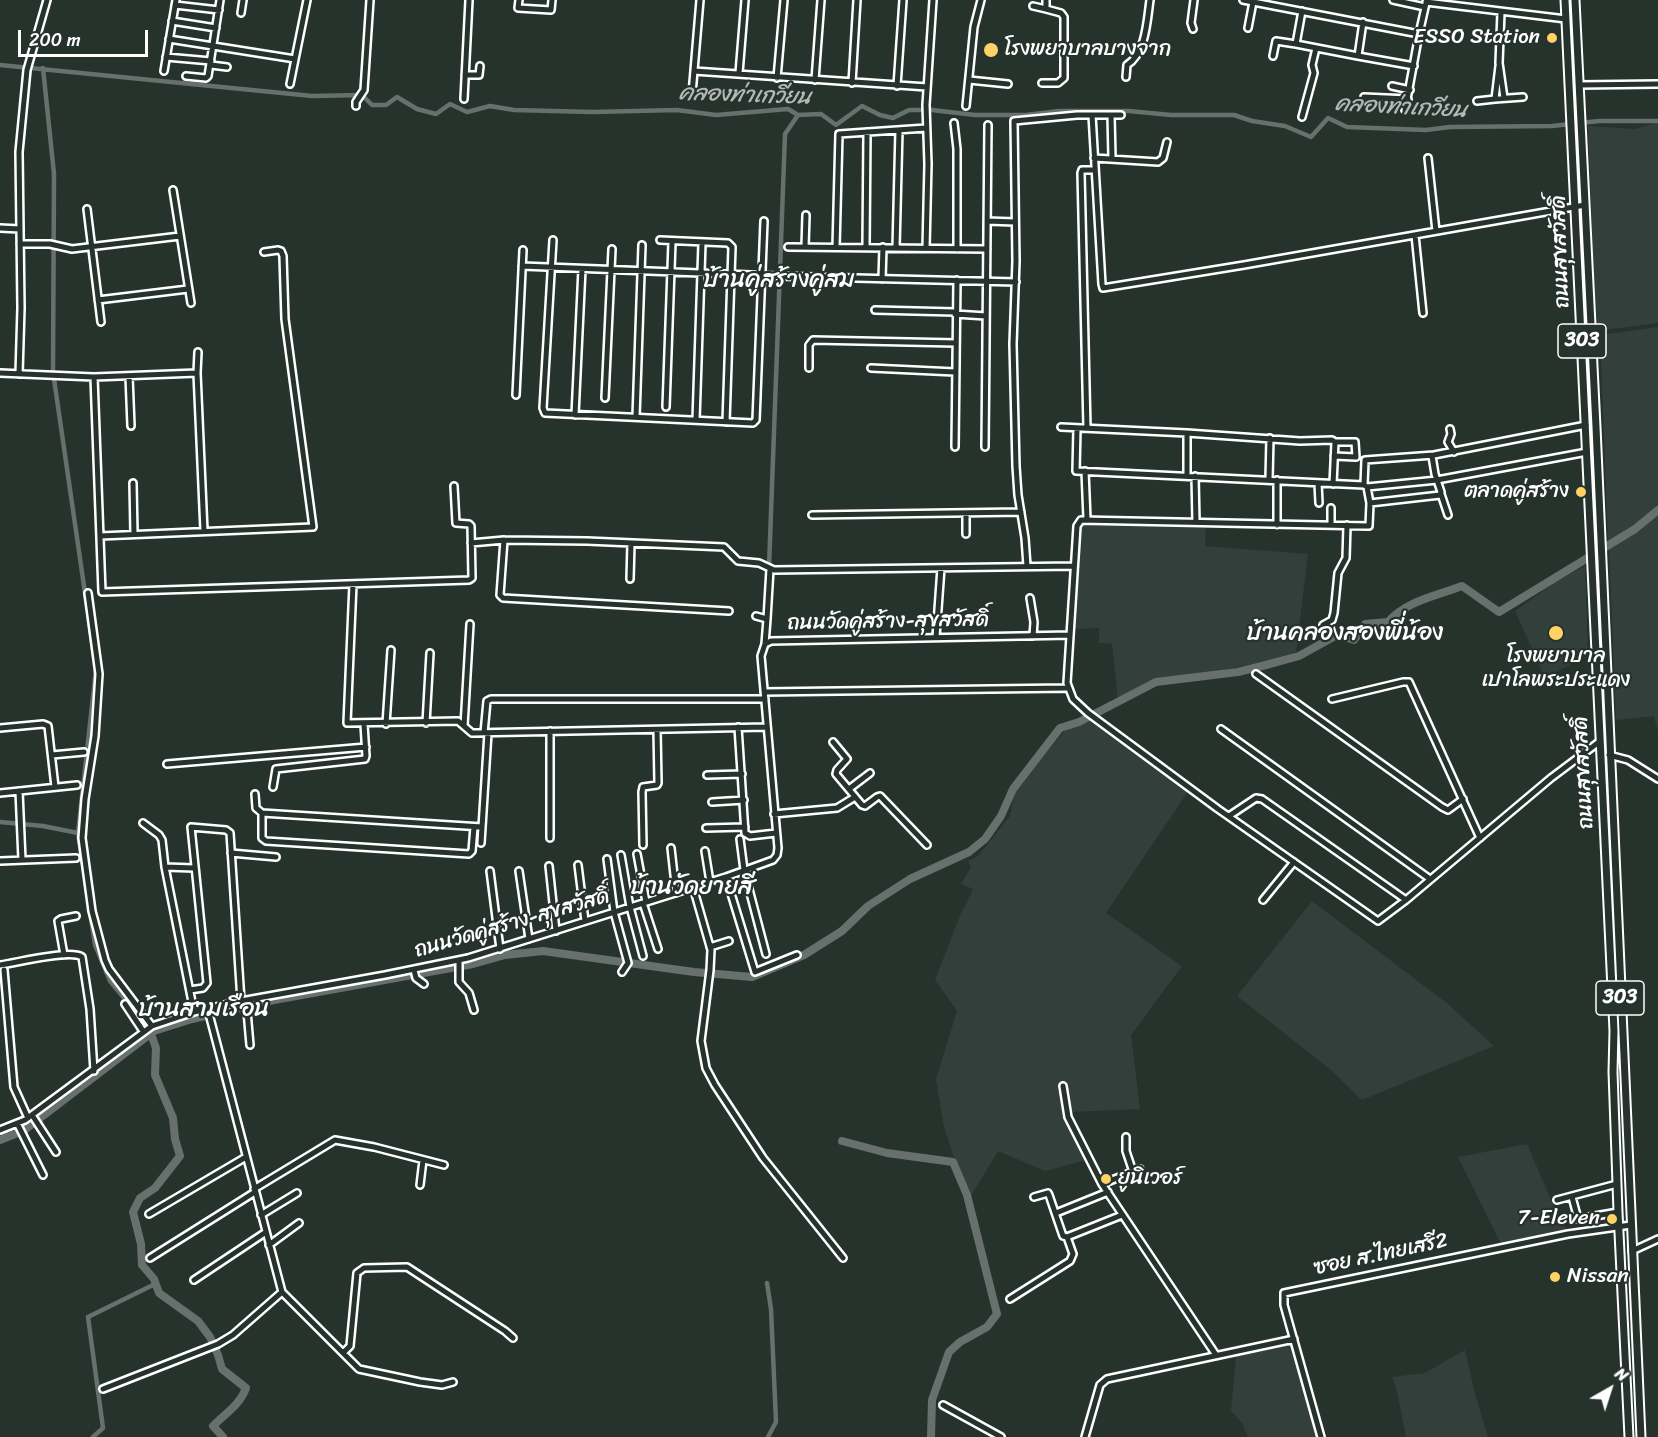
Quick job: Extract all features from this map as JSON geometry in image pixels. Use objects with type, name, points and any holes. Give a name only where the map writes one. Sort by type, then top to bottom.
[{"type":"main road","name":"ถนนสุขสวัสดิ์","points":[[1565,0],[1614,1031],[1613,1072],[1618,1226],[1629,1437]]},
{"type":"main road","name":"ถนนสุขสวัสดิ์","points":[[1575,0],[1641,1437]]},
{"type":"street","points":[[18,374],[21,312],[19,153],[28,67],[47,0]]},
{"type":"street","points":[[186,76],[208,77],[220,0]]},
{"type":"street","points":[[240,13],[243,0]]},
{"type":"street","points":[[290,84],[307,0]]},
{"type":"street","points":[[356,104],[362,93],[370,0]]},
{"type":"street","points":[[464,99],[469,0]]},
{"type":"street","points":[[519,0],[518,8],[551,10],[552,0]]},
{"type":"street","points":[[692,94],[700,0]]},
{"type":"street","points":[[738,74],[745,0]]},
{"type":"street","points":[[777,78],[784,0]]},
{"type":"street","points":[[815,80],[821,0]]},
{"type":"street","points":[[852,83],[857,0]]},
{"type":"street","points":[[897,86],[903,0]]},
{"type":"street","points":[[926,248],[928,164],[926,105],[933,0]]},
{"type":"street","points":[[966,106],[974,27],[981,0]]},
{"type":"street","points":[[1046,0],[1046,9]]},
{"type":"street","points":[[1126,77],[1126,64],[1135,59],[1143,39],[1150,0]]},
{"type":"street","points":[[1193,29],[1191,23],[1194,0]]},
{"type":"street","points":[[1243,0],[1419,34]]},
{"type":"street","points":[[1393,0],[1566,19]]},
{"type":"street","points":[[1248,27],[1254,2]]},
{"type":"street","points":[[164,70],[175,3],[219,10]]},
{"type":"street","points":[[1405,110],[1426,3]]},
{"type":"street","points":[[1033,6],[1060,13],[1064,17],[1064,78],[1058,83],[1042,83]]},
{"type":"street","points":[[1296,44],[1302,11]]},
{"type":"street","points":[[1495,99],[1501,12]]},
{"type":"street","points":[[172,21],[216,28]]},
{"type":"street","points":[[1358,56],[1363,22]]},
{"type":"street","points":[[169,39],[295,59]]},
{"type":"street","points":[[1273,56],[1276,41],[1414,66]]},
{"type":"street","points":[[1302,117],[1314,73],[1312,65],[1316,48]]},
{"type":"street","points":[[166,57],[227,67]]},
{"type":"street","points":[[1499,63],[1504,98]]},
{"type":"street","points":[[465,75],[479,75],[480,66]]},
{"type":"street","points":[[694,70],[777,78],[927,87]]},
{"type":"street","points":[[969,80],[1008,84]]},
{"type":"street","points":[[1580,85],[1658,84]]},
{"type":"street","points":[[1392,86],[1410,90]]},
{"type":"street","points":[[1364,97],[1408,99]]},
{"type":"street","points":[[1477,101],[1523,97]]},
{"type":"street","points":[[1092,115],[1101,284],[1104,288],[1586,205]]},
{"type":"street","points":[[1027,566],[1017,480],[1014,369],[1016,282],[1014,122],[1092,115],[1121,115]]},
{"type":"street","points":[[1111,115],[1112,158]]},
{"type":"street","points":[[954,123],[957,149],[957,249]]},
{"type":"street","points":[[985,447],[988,125]]},
{"type":"street","points":[[836,247],[839,135],[926,129]]},
{"type":"street","points":[[896,248],[899,130]]},
{"type":"street","points":[[866,247],[867,132]]},
{"type":"street","points":[[1095,158],[1158,162],[1163,158],[1167,142]]},
{"type":"street","points":[[1428,158],[1436,231]]},
{"type":"street","points":[[1087,428],[1081,172],[1095,170]]},
{"type":"street","points":[[173,190],[190,303]]},
{"type":"street","points":[[87,209],[101,322]]},
{"type":"street","points":[[805,247],[806,214]]},
{"type":"street","points":[[554,240],[544,411],[549,414],[753,423],[756,421],[764,220]]},
{"type":"street","points":[[987,221],[1015,222]]},
{"type":"street","points":[[0,228],[20,229]]},
{"type":"street","points":[[1415,235],[1423,313]]},
{"type":"street","points":[[20,244],[50,244],[69,249],[93,248],[180,236]]},
{"type":"street","points":[[660,240],[731,245],[732,274],[726,422]]},
{"type":"street","points":[[666,407],[672,242]]},
{"type":"street","points":[[696,420],[702,243]]},
{"type":"street","points":[[636,417],[642,245]]},
{"type":"street","points":[[788,247],[987,249]]},
{"type":"street","points":[[882,279],[883,247]]},
{"type":"street","points":[[605,398],[612,249]]},
{"type":"street","points":[[100,536],[310,528],[313,525],[285,319],[283,256],[282,251],[278,250],[264,252]]},
{"type":"street","points":[[516,395],[523,250]]},
{"type":"street","points":[[522,266],[779,277],[1016,282]]},
{"type":"street","points":[[575,415],[582,269]]},
{"type":"street","points":[[955,447],[957,280]]},
{"type":"street","points":[[98,300],[188,289]]},
{"type":"street","points":[[875,310],[986,316]]},
{"type":"street","points":[[809,369],[809,345],[813,340],[956,343]]},
{"type":"street","points":[[198,352],[204,531]]},
{"type":"street","points":[[871,368],[956,372]]},
{"type":"street","points":[[0,373],[94,377],[197,373]]},
{"type":"street","points":[[129,376],[131,426]]},
{"type":"street","points":[[94,377],[102,592],[469,580],[472,578],[470,525],[457,524],[454,486]]},
{"type":"street","points":[[1334,456],[1356,456],[1363,461],[1432,456],[1586,425]]},
{"type":"street","points":[[1061,427],[1300,441],[1355,442],[1356,456]]},
{"type":"street","points":[[1076,471],[1077,428]]},
{"type":"street","points":[[1450,429],[1448,442],[1454,452]]},
{"type":"street","points":[[1187,434],[1187,475]]},
{"type":"street","points":[[1269,479],[1270,438]]},
{"type":"street","points":[[1333,484],[1335,442]]},
{"type":"street","points":[[1067,470],[1269,479],[1366,486],[1437,480],[1587,452]]},
{"type":"street","points":[[1432,456],[1448,515]]},
{"type":"street","points":[[1363,461],[1370,503],[1369,526],[1081,520],[1077,526],[1067,688],[1073,699],[1097,720],[1378,921],[1551,778],[1599,742]]},
{"type":"street","points":[[1529,463],[1531,471]]},
{"type":"street","points":[[1086,471],[1087,519]]},
{"type":"street","points":[[1195,476],[1196,522]]},
{"type":"street","points":[[1277,480],[1277,525]]},
{"type":"street","points":[[133,483],[134,534]]},
{"type":"street","points":[[1318,483],[1319,503]]},
{"type":"street","points":[[1370,503],[1441,494]]},
{"type":"street","points":[[1331,508],[1331,525]]},
{"type":"street","points":[[812,515],[1022,512]]},
{"type":"street","points":[[966,514],[966,534]]},
{"type":"street","points":[[1323,625],[1332,620],[1334,613],[1338,573],[1346,558],[1347,525]]},
{"type":"street","points":[[471,543],[504,540],[723,547],[738,561],[759,563],[770,569],[1074,566]]},
{"type":"street","points":[[504,540],[500,595],[503,598],[729,611]]},
{"type":"street","points":[[630,579],[631,543]]},
{"type":"street","points":[[936,638],[941,568]]},
{"type":"street","points":[[765,644],[770,569]]},
{"type":"street","points":[[353,584],[347,723],[458,721],[472,733],[767,727]]},
{"type":"street","points":[[88,593],[99,674],[95,736],[82,834],[90,902],[105,960],[148,1028]]},
{"type":"street","points":[[1030,598],[1034,622],[1033,636]]},
{"type":"street","points":[[756,616],[767,619]]},
{"type":"street","points":[[464,726],[470,624]]},
{"type":"street","name":"ถนนวัดคู่สร้าง-สุขสวัสดิ์","points":[[0,1130],[20,1129],[148,1028],[194,1012],[208,1014],[245,1004],[415,974],[726,877],[775,858],[778,852],[761,657],[765,644],[771,641],[1070,634]]},
{"type":"street","points":[[386,724],[391,650]]},
{"type":"street","points":[[426,723],[430,653]]},
{"type":"street","points":[[1256,674],[1442,807],[1448,810],[1463,799]]},
{"type":"street","points":[[1332,699],[1409,682],[1480,838]]},
{"type":"street","points":[[481,843],[487,701],[490,699],[1067,688]]},
{"type":"street","points":[[273,787],[276,769],[365,759],[364,724]]},
{"type":"street","points":[[0,728],[46,725],[50,729],[55,787]]},
{"type":"street","points":[[738,727],[745,827],[748,836],[776,833]]},
{"type":"street","points":[[1221,729],[1430,879]]},
{"type":"street","points":[[643,845],[642,792],[644,787],[658,783],[657,730]]},
{"type":"street","points":[[550,731],[550,838]]},
{"type":"street","points":[[833,742],[847,759],[836,773],[855,797],[865,806],[880,796],[927,845]]},
{"type":"street","points":[[166,764],[366,747]]},
{"type":"street","points":[[52,754],[84,752]]},
{"type":"street","points":[[1610,755],[1628,760],[1658,779]]},
{"type":"street","points":[[849,789],[870,773]]},
{"type":"street","points":[[707,776],[742,774]]},
{"type":"street","points":[[0,793],[77,785]]},
{"type":"street","points":[[19,791],[22,860]]},
{"type":"street","points":[[255,794],[256,808],[262,813],[482,827]]},
{"type":"street","points":[[774,814],[837,808],[855,797]]},
{"type":"street","points":[[1229,816],[1256,798],[1262,799],[1406,900]]},
{"type":"street","points":[[712,802],[744,800]]},
{"type":"street","points":[[262,813],[263,840],[359,849],[469,854],[472,851],[474,826]]},
{"type":"street","points":[[144,823],[161,837],[194,1012]]},
{"type":"street","points":[[190,990],[203,988],[207,983],[191,827],[228,831],[250,1045]]},
{"type":"street","points":[[706,828],[745,827]]},
{"type":"street","points":[[740,839],[744,870],[766,954]]},
{"type":"street","points":[[670,848],[676,892]]},
{"type":"street","points":[[705,851],[710,882]]},
{"type":"street","points":[[231,853],[276,857]]},
{"type":"street","points":[[637,854],[645,902],[658,949]]},
{"type":"street","points":[[621,855],[630,907],[644,956]]},
{"type":"street","points":[[0,861],[76,858]]},
{"type":"street","points":[[607,859],[614,912],[627,962],[622,972]]},
{"type":"street","points":[[1263,900],[1294,862]]},
{"type":"street","points":[[578,865],[585,921]]},
{"type":"street","points":[[549,866],[556,931]]},
{"type":"street","points":[[165,867],[194,868]]},
{"type":"street","points":[[519,870],[529,939]]},
{"type":"street","points":[[490,871],[500,949]]},
{"type":"street","points":[[726,877],[755,972],[797,956]]},
{"type":"street","points":[[693,887],[710,947],[710,970],[701,1041],[702,1054],[709,1074],[763,1158],[843,1258]]},
{"type":"street","points":[[64,955],[58,921],[76,916]]},
{"type":"street","points":[[710,947],[729,941]]},
{"type":"street","points":[[56,1152],[14,1087],[2,968],[64,955],[79,955],[84,965],[94,1071]]},
{"type":"street","points":[[459,961],[459,982],[469,993],[474,1010]]},
{"type":"street","points":[[415,974],[424,984]]},
{"type":"street","points":[[125,1004],[148,1028]]},
{"type":"street","points":[[208,1014],[282,1292],[354,1366],[365,1372],[420,1382],[451,1383]]},
{"type":"street","points":[[1063,1086],[1068,1117],[1102,1184],[1216,1355]]},
{"type":"street","points":[[20,1129],[43,1175]]},
{"type":"street","points":[[1126,1137],[1126,1152],[1133,1172]]},
{"type":"street","points":[[150,1258],[335,1140],[444,1165]]},
{"type":"street","points":[[149,1214],[246,1157]]},
{"type":"street","points":[[420,1185],[423,1160]]},
{"type":"street","points":[[1102,1184],[1140,1169]]},
{"type":"street","points":[[1557,1200],[1617,1184]]},
{"type":"street","points":[[261,1215],[297,1192]]},
{"type":"street","points":[[1056,1213],[1108,1192]]},
{"type":"street","points":[[1010,1299],[1070,1261],[1073,1254],[1067,1237],[1063,1236],[1048,1193],[1034,1197]]},
{"type":"street","points":[[1572,1197],[1575,1220],[1618,1212]]},
{"type":"street","points":[[1067,1237],[1122,1215]]},
{"type":"street","points":[[269,1245],[299,1223]]},
{"type":"street","name":"ซอย ส.ไทยเสรี2","points":[[1321,1437],[1284,1305],[1283,1295],[1287,1292],[1568,1234],[1631,1225]]},
{"type":"street","points":[[194,1280],[266,1232]]},
{"type":"street","points":[[1632,1251],[1658,1239]]},
{"type":"street","points":[[343,1353],[350,1346],[357,1273],[364,1268],[407,1267],[513,1338]]},
{"type":"street","points":[[104,1389],[218,1344],[232,1335],[282,1292]]},
{"type":"street","points":[[1085,1437],[1100,1385],[1104,1380],[1294,1339]]},
{"type":"street","points":[[943,1405],[1001,1437]]},
{"type":"shaded area","points":[[1658,123],[1658,323],[1596,331],[1588,126],[1634,129]]},
{"type":"shaded area","points":[[1658,327],[1658,511],[1608,541],[1600,335]]},
{"type":"shaded area","points":[[1658,515],[1658,732],[1654,716],[1616,720],[1609,547]]},
{"type":"shaded area","points":[[1085,522],[1206,524],[1205,546],[1308,554],[1296,652],[1281,659],[1173,679],[1147,687],[1118,701],[1112,644],[1099,643],[1099,628],[1072,629],[1078,525]]},
{"type":"shaded area","name":"โรงพยาบาล เปาโลพระประแดง","points":[[1585,566],[1588,655],[1545,678],[1515,611],[1557,581]]},
{"type":"shaded area","points":[[1091,721],[1189,790],[1106,913],[1182,966],[1131,1035],[1140,1109],[1069,1112],[1091,1159],[1045,1171],[998,1151],[968,1201],[944,1127],[936,1079],[957,1011],[935,980],[973,889],[961,884],[971,867],[968,861],[978,856],[1010,816],[1015,789],[1067,728]]},
{"type":"shaded area","points":[[1312,901],[1448,1004],[1494,1046],[1362,1100],[1330,1069],[1237,996]]},
{"type":"shaded area","points":[[1527,1144],[1567,1233],[1502,1246],[1458,1157]]},
{"type":"shaded area","points":[[1293,1344],[1320,1437],[1248,1437],[1242,1423],[1231,1411],[1236,1356]]},
{"type":"shaded area","points":[[1465,1350],[1488,1437],[1406,1437],[1392,1377],[1425,1373]]},
{"type":"waterway","name":"คลองท่าเกวียน","points":[[0,65],[312,96],[362,95],[372,105],[386,105],[397,97],[417,109],[436,114],[450,104],[467,112],[490,106],[514,110],[593,112],[677,110],[716,115],[788,109],[798,115],[821,114],[836,125],[862,106],[880,115],[893,118],[909,110],[975,115],[1026,115],[1059,111],[1129,111],[1171,115],[1234,115],[1252,121],[1285,126],[1311,137],[1328,118],[1347,127],[1426,130],[1450,127],[1552,126],[1599,121],[1658,121]]},
{"type":"waterway","points":[[43,68],[54,174],[53,372],[96,669],[78,833],[88,897]]},
{"type":"waterway","points":[[769,567],[785,134],[798,115]]},
{"type":"waterway","points":[[0,1140],[23,1131],[154,1031],[192,1019],[274,1000],[473,964],[505,955],[543,951],[694,972],[752,977],[804,955],[842,931],[868,906],[910,879],[969,852],[985,839],[1001,816],[1013,789],[1060,728],[1079,722],[1156,682],[1238,672],[1266,665],[1299,656],[1337,635],[1354,640],[1365,624],[1388,622],[1412,604],[1462,586],[1499,612],[1635,529],[1658,510]]},
{"type":"waterway","points":[[0,822],[43,826],[78,833]]},
{"type":"waterway","points":[[90,912],[95,945],[110,981],[151,1034]]},
{"type":"waterway","points":[[151,1034],[156,1048],[155,1075],[173,1118],[175,1139],[180,1156],[155,1188],[140,1198],[133,1212],[141,1244],[142,1265],[154,1279],[159,1293],[198,1321],[210,1337],[222,1369],[246,1388],[236,1404],[213,1426],[223,1437]]},
{"type":"waterway","points":[[842,1141],[887,1153],[953,1162],[967,1195],[997,1314],[987,1327],[960,1342],[949,1352],[932,1400],[931,1437]]},
{"type":"waterway","points":[[767,1283],[771,1309],[776,1422],[768,1437]]},
{"type":"waterway","points":[[93,1437],[103,1428],[88,1317],[155,1284]]},
{"type":"place","name":"ESSO Station","points":[[1552,38]]},
{"type":"place","name":"โรงพยาบาลบางจาก","points":[[991,50]]},
{"type":"place","name":"ตลาดคู่สร้าง","points":[[1581,492]]},
{"type":"place","name":"โรงพยาบาล เปาโลพระประแดง","points":[[1556,633]]},
{"type":"place","name":"ยูนิเวอร์","points":[[1106,1179]]},
{"type":"place","name":"7-Eleven","points":[[1612,1219]]},
{"type":"place","name":"Nissan","points":[[1555,1277]]},
{"type":"district","name":"บ้านคู่สร้างคู่สม","points":[[779,281]]},
{"type":"district","name":"บ้านคลองสองพี่น้อง","points":[[1345,634]]},
{"type":"district","name":"บ้านวัดยายสี","points":[[692,888]]},
{"type":"district","name":"บ้านสามเรือน","points":[[204,1010]]}]
